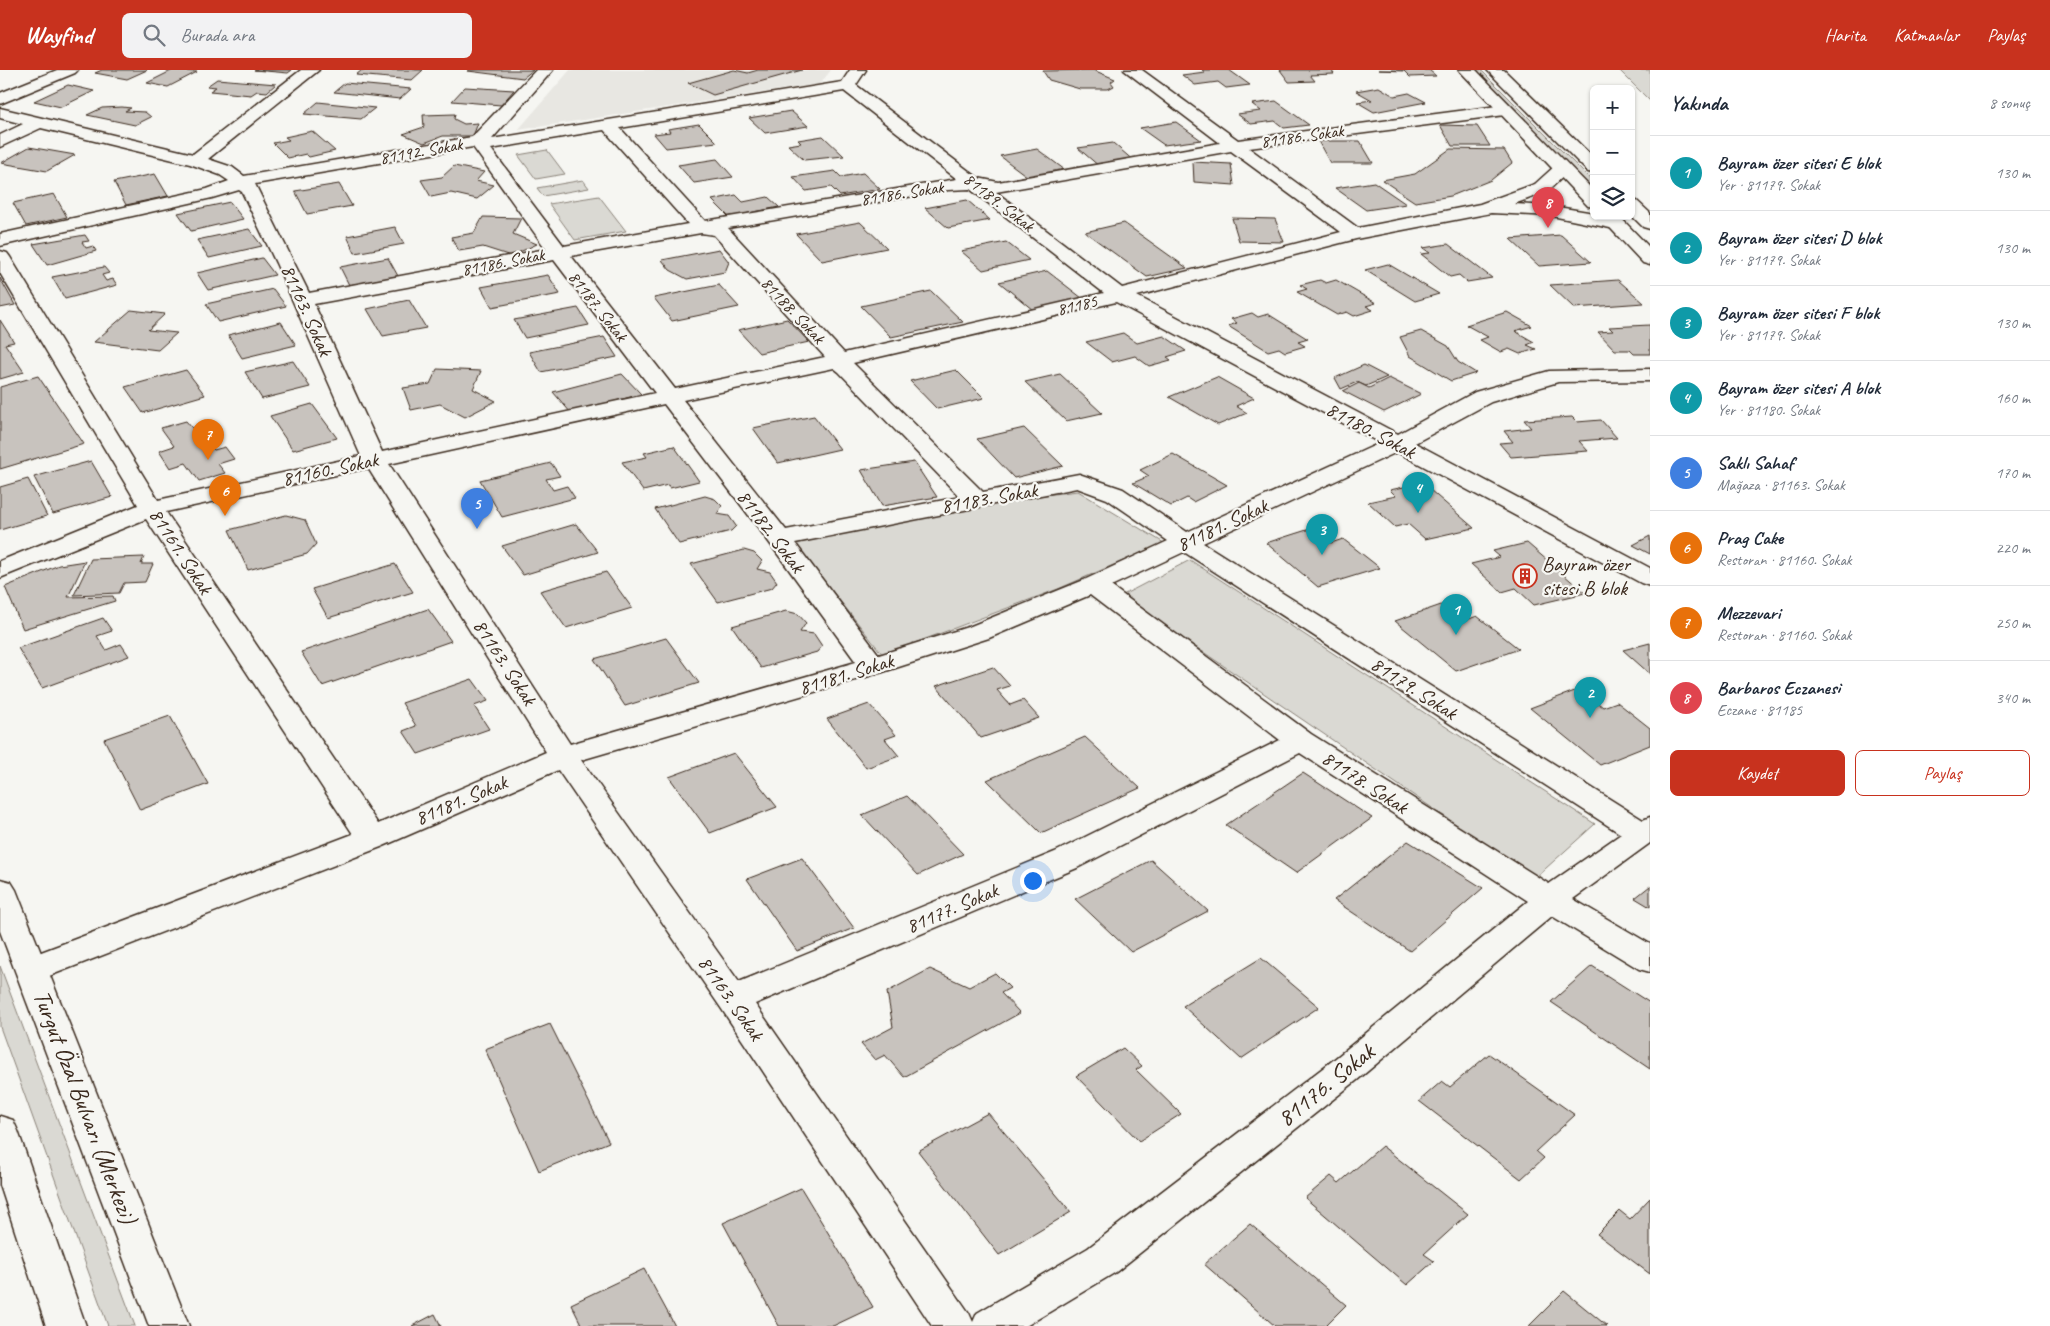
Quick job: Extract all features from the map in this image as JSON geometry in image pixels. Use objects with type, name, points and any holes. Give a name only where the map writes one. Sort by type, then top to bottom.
[{"type":"street","points":[[0,88],[47,70]]},
{"type":"street","points":[[0,99],[70,70]]},
{"type":"street","points":[[196,160],[311,70]]},
{"type":"street","points":[[477,142],[483,138],[545,70]]},
{"type":"street","points":[[847,86],[858,70]]},
{"type":"street","points":[[1132,70],[1355,234]]},
{"type":"street","points":[[1467,70],[1590,198]]},
{"type":"street","points":[[1494,70],[1590,164]]},
{"type":"street","name":"81192. Sokak","points":[[0,240],[212,193],[242,183],[477,142],[490,144],[847,86]]},
{"type":"street","name":"81189. Sokak","points":[[847,86],[894,124],[976,183],[1119,295]]},
{"type":"street","name":"81186. Sokak","points":[[301,300],[701,226],[948,185],[976,183],[998,187],[1236,145],[1506,110]]},
{"type":"street","name":"81163. Sokak","points":[[0,113],[196,160],[226,171],[250,189],[286,262],[301,300],[374,459],[547,728],[563,756],[733,999],[955,1326]]},
{"type":"street","points":[[0,142],[39,122]]},
{"type":"street","name":"81188. Sokak","points":[[608,125],[701,226],[720,230],[840,360],[978,501]]},
{"type":"street","name":"81187. Sokak","points":[[477,142],[556,252],[668,396]]},
{"type":"street","name":"81185","points":[[668,396],[840,360],[1119,295],[1355,234],[1484,209],[1541,188],[1562,169]]},
{"type":"street","name":"81185","points":[[1484,209],[1552,211],[1590,217]]},
{"type":"street","points":[[1635,209],[1650,223]]},
{"type":"street","points":[[1611,220],[1650,260]]},
{"type":"street","name":"81161. Sokak","points":[[0,257],[152,508],[370,839]]},
{"type":"street","name":"81180. Sokak","points":[[1119,295],[1650,578]]},
{"type":"street","name":"81181. Sokak","points":[[32,969],[370,839],[563,756],[873,666],[980,632],[1093,585],[1397,444],[1482,397],[1557,376],[1650,375]]},
{"type":"street","name":"81160. Sokak","points":[[0,570],[152,508],[668,396]]},
{"type":"street","name":"81182. Sokak","points":[[668,396],[873,666]]},
{"type":"street","name":"81183. Sokak","points":[[778,539],[1079,481],[1115,494],[1185,542]]},
{"type":"street","name":"81179. Sokak","points":[[1185,542],[1646,831]]},
{"type":"street","name":"81178. Sokak","points":[[1093,585],[1301,741],[1550,900],[1650,960]]},
{"type":"street","name":"81177. Sokak","points":[[733,999],[1066,860],[1301,741]]},
{"type":"street","name":"81176. Sokak","points":[[991,1326],[1102,1260],[1344,1071],[1550,900],[1646,831]]},
{"type":"street","name":"Turgut Özal Bulvarı (Merkezi)","points":[[0,890],[169,1326]]},
{"type":"street","points":[[0,1131],[66,1326]]},
{"type":"shaded area","points":[[570,70],[831,70],[820,84],[518,130]]},
{"type":"shaded area","points":[[1474,70],[1481,70],[1590,179],[1590,186]]},
{"type":"shaded area","points":[[1619,70],[1650,70],[1650,101],[1635,85]]},
{"type":"shaded area","points":[[547,150],[565,174],[536,179],[518,155]]},
{"type":"shaded area","points":[[583,180],[589,188],[543,196],[537,188]]},
{"type":"shaded area","points":[[599,196],[626,231],[575,240],[549,204]]},
{"type":"shaded area","points":[[1078,491],[1164,543],[1058,589],[883,655],[795,544],[972,504]]},
{"type":"shaded area","points":[[1190,560],[1595,824],[1535,878],[1121,596]]},
{"type":"shaded area","points":[[0,966],[135,1326],[108,1326],[0,1027]]},
{"type":"building","points":[[102,70],[147,70],[127,79],[95,73]]},
{"type":"building","points":[[173,70],[197,72],[168,87],[147,83]]},
{"type":"building","points":[[254,70],[292,70],[288,73]]},
{"type":"building","points":[[362,70],[423,70],[412,80],[356,75]]},
{"type":"building","points":[[533,70],[523,78],[468,71]]},
{"type":"building","points":[[734,70],[748,73],[758,70],[802,70],[713,95],[688,83]]},
{"type":"building","points":[[1093,70],[1115,79],[1111,82],[1114,86],[1108,89],[1080,89],[1049,80],[1043,71]]},
{"type":"building","points":[[1202,70],[1229,70],[1250,85],[1226,88],[1218,82],[1195,85],[1182,75],[1205,72]]},
{"type":"building","points":[[1280,70],[1331,70],[1334,74],[1310,75],[1315,81],[1289,82]]},
{"type":"building","points":[[1378,70],[1429,70],[1436,76],[1410,77],[1404,71]]},
{"type":"building","points":[[217,79],[276,84],[267,92],[257,91],[251,95],[210,91],[216,87],[207,86]]},
{"type":"building","points":[[345,83],[411,89],[400,99],[334,92]]},
{"type":"building","points":[[68,85],[94,91],[61,107],[34,101]]},
{"type":"building","points":[[465,87],[514,90],[501,105],[452,101]]},
{"type":"building","points":[[1379,87],[1394,96],[1409,93],[1426,102],[1374,112],[1357,102],[1372,100],[1356,91]]},
{"type":"building","points":[[1276,101],[1309,125],[1284,128],[1275,121],[1251,124],[1237,114],[1261,111],[1252,104]]},
{"type":"building","points":[[318,102],[375,108],[361,119],[304,114]]},
{"type":"building","points":[[102,108],[131,108],[125,111],[145,112],[151,117],[135,125],[87,115]]},
{"type":"building","points":[[791,111],[808,126],[765,133],[749,118]]},
{"type":"building","points":[[455,114],[454,119],[464,124],[478,123],[473,136],[443,136],[424,143],[403,134],[424,127],[423,115]]},
{"type":"building","points":[[1176,122],[1201,140],[1164,145],[1140,128]]},
{"type":"building","points":[[699,124],[717,142],[666,148],[654,134],[670,132],[668,129]]},
{"type":"building","points":[[1440,125],[1477,126],[1490,146],[1452,146]]},
{"type":"building","points":[[312,131],[335,151],[309,157],[306,154],[288,158],[273,143],[289,140],[285,137]]},
{"type":"building","points":[[823,136],[844,156],[804,160],[788,145],[801,143],[798,140]]},
{"type":"building","points":[[1318,141],[1360,141],[1373,163],[1330,163]]},
{"type":"building","points":[[1113,143],[1135,162],[1100,167],[1078,148]]},
{"type":"building","points":[[29,147],[75,155],[47,171],[1,163]]},
{"type":"building","points":[[1037,149],[1065,170],[1028,177],[1000,156]]},
{"type":"building","points":[[1450,149],[1504,150],[1512,163],[1491,180],[1451,196],[1415,202],[1382,180],[1415,174]]},
{"type":"building","points":[[717,159],[733,177],[694,183],[678,165]]},
{"type":"building","points":[[1193,162],[1231,164],[1234,185],[1194,182]]},
{"type":"building","points":[[454,166],[484,172],[476,181],[494,185],[477,199],[451,193],[431,197],[421,180],[442,177]]},
{"type":"building","points":[[835,171],[841,177],[863,173],[880,189],[840,196],[831,187],[806,191],[793,177]]},
{"type":"building","points":[[155,174],[168,196],[126,205],[114,182]]},
{"type":"building","points":[[1374,182],[1406,204],[1366,210],[1335,188]]},
{"type":"building","points":[[339,184],[352,206],[307,214],[295,191]]},
{"type":"building","points":[[54,194],[67,217],[26,226],[13,203]]},
{"type":"building","points":[[736,195],[743,202],[768,197],[779,207],[729,217],[712,200]]},
{"type":"building","points":[[967,200],[990,220],[948,228],[925,208]]},
{"type":"building","points":[[230,202],[243,219],[191,231],[178,213]]},
{"type":"building","points":[[483,217],[521,218],[513,234],[537,244],[511,256],[483,247],[459,251],[451,237],[474,233]]},
{"type":"building","points":[[1232,218],[1275,219],[1284,242],[1239,241]]},
{"type":"building","points":[[860,222],[887,248],[822,261],[796,234]]},
{"type":"building","points":[[1124,223],[1187,268],[1147,277],[1085,232]]},
{"type":"building","points":[[395,227],[404,244],[355,253],[347,236]]},
{"type":"building","points":[[249,229],[262,246],[209,258],[197,240]]},
{"type":"building","points":[[85,235],[89,241],[82,242],[86,248],[93,246],[96,251],[47,265],[33,244]]},
{"type":"building","points":[[1561,235],[1591,262],[1539,266],[1510,239]]},
{"type":"building","points":[[1006,242],[1029,260],[983,270],[961,251]]},
{"type":"building","points":[[1448,244],[1492,278],[1467,282],[1459,275],[1450,277],[1421,254],[1430,253],[1423,248]]},
{"type":"building","points":[[719,249],[729,262],[725,272],[687,279],[670,270],[662,260]]},
{"type":"building","points":[[262,258],[275,275],[208,290],[197,273]]},
{"type":"building","points":[[388,258],[398,276],[349,285],[340,267]]},
{"type":"building","points":[[1388,264],[1439,294],[1415,301],[1365,270]]},
{"type":"building","points":[[104,267],[109,273],[102,275],[106,281],[113,279],[117,285],[65,299],[52,277]]},
{"type":"building","points":[[1047,271],[1082,298],[1033,310],[999,282]]},
{"type":"building","points":[[548,275],[560,294],[492,307],[481,287]]},
{"type":"building","points":[[0,278],[15,305],[0,308]]},
{"type":"building","points":[[1320,280],[1326,283],[1336,280],[1376,303],[1366,306],[1373,310],[1354,316],[1347,312],[1337,315],[1297,292],[1307,289],[1300,285]]},
{"type":"building","points":[[1618,280],[1644,303],[1574,308],[1550,285]]},
{"type":"building","points":[[719,285],[739,307],[672,321],[654,298]]},
{"type":"building","points":[[273,289],[286,306],[218,322],[206,304]]},
{"type":"building","points":[[931,291],[963,322],[891,337],[861,306]]},
{"type":"building","points":[[409,300],[426,328],[383,336],[367,309]]},
{"type":"building","points":[[578,308],[589,325],[525,338],[514,320]]},
{"type":"building","points":[[131,310],[165,314],[148,330],[177,333],[158,350],[94,342]]},
{"type":"building","points":[[1507,312],[1532,326],[1515,331],[1534,342],[1527,345],[1536,349],[1520,354],[1509,349],[1501,352],[1480,340],[1488,337],[1466,325]]},
{"type":"building","points":[[1252,313],[1258,317],[1268,314],[1308,339],[1298,342],[1305,346],[1285,352],[1279,348],[1268,351],[1228,326],[1237,323],[1231,319]]},
{"type":"building","points":[[787,319],[809,342],[759,353],[738,330]]},
{"type":"building","points":[[0,320],[14,342],[5,344],[24,372],[0,379]]},
{"type":"building","points":[[281,322],[296,345],[242,358],[228,335]]},
{"type":"building","points":[[1650,325],[1650,354],[1634,354],[1630,350],[1615,350],[1598,332],[1613,331],[1609,327]]},
{"type":"building","points":[[1421,331],[1448,346],[1458,362],[1476,373],[1451,381],[1410,356],[1400,337]]},
{"type":"building","points":[[1123,333],[1137,343],[1164,336],[1186,351],[1167,357],[1171,360],[1149,366],[1135,356],[1112,362],[1086,342]]},
{"type":"building","points":[[604,337],[617,357],[541,372],[529,352]]},
{"type":"building","points":[[293,361],[310,387],[262,399],[245,372]]},
{"type":"building","points":[[1364,365],[1387,377],[1366,386],[1357,382],[1341,389],[1335,378]]},
{"type":"building","points":[[437,369],[481,371],[473,389],[496,401],[465,417],[440,404],[411,410],[403,388],[430,384]]},
{"type":"building","points":[[186,370],[205,395],[143,413],[125,387]]},
{"type":"building","points":[[956,370],[984,398],[937,409],[910,381]]},
{"type":"building","points":[[622,374],[641,394],[571,413],[553,392]]},
{"type":"building","points":[[1060,374],[1102,413],[1066,421],[1025,382]]},
{"type":"building","points":[[38,376],[84,444],[0,469],[0,387]]},
{"type":"building","points":[[1217,377],[1254,398],[1236,406],[1247,413],[1218,425],[1169,397]]},
{"type":"building","points":[[1389,378],[1421,394],[1384,412],[1343,391],[1359,383],[1369,388]]},
{"type":"building","points":[[312,404],[337,438],[293,450],[270,416]]},
{"type":"building","points":[[814,416],[840,449],[778,463],[753,428]]},
{"type":"building","points":[[1572,417],[1577,422],[1601,420],[1617,438],[1579,441],[1588,451],[1511,457],[1499,443],[1513,442],[1504,431],[1531,428],[1524,420]]},
{"type":"building","points":[[186,421],[192,428],[208,423],[218,437],[207,441],[214,450],[225,447],[234,459],[218,464],[225,473],[199,481],[186,463],[170,468],[159,451],[174,446],[161,428]]},
{"type":"building","points":[[1024,428],[1063,466],[1014,478],[977,439]]},
{"type":"building","points":[[674,446],[699,481],[670,488],[668,485],[643,491],[622,462],[647,457],[644,453]]},
{"type":"building","points":[[1173,454],[1227,485],[1193,502],[1187,498],[1171,506],[1133,483],[1149,476],[1140,470]]},
{"type":"building","points":[[91,461],[112,497],[53,514],[34,477]]},
{"type":"building","points":[[914,462],[937,497],[882,506],[861,470]]},
{"type":"building","points":[[551,463],[560,476],[546,479],[553,490],[567,486],[575,498],[502,517],[480,480]]},
{"type":"building","points":[[28,479],[47,516],[0,530],[0,487]]},
{"type":"building","points":[[1422,483],[1474,528],[1425,539],[1408,524],[1395,527],[1368,502],[1396,496],[1390,490]]},
{"type":"building","points":[[705,496],[715,499],[722,506],[717,514],[729,516],[736,526],[731,531],[679,544],[655,509]]},
{"type":"building","points":[[286,515],[305,520],[316,544],[307,554],[248,570],[229,530]]},
{"type":"building","points":[[576,524],[598,552],[523,575],[502,546]]},
{"type":"building","points":[[1313,528],[1331,543],[1343,539],[1380,568],[1318,587],[1266,543]]},
{"type":"building","points":[[1650,536],[1650,554],[1633,545]]},
{"type":"building","name":"Bayram özer sitesi B blok","points":[[1527,543],[1585,593],[1534,605],[1516,588],[1502,592],[1471,564],[1500,557],[1493,551]]},
{"type":"building","points":[[744,550],[754,553],[762,561],[757,569],[770,572],[777,582],[772,588],[718,602],[691,564]]},
{"type":"building","points":[[144,557],[141,564],[153,564],[145,582],[124,583],[119,593],[74,595],[91,559]]},
{"type":"building","points":[[85,561],[68,597],[113,596],[115,601],[23,629],[5,587],[59,565]]},
{"type":"building","points":[[395,564],[413,592],[328,618],[312,589]]},
{"type":"building","points":[[606,572],[632,608],[566,628],[540,591]]},
{"type":"building","points":[[1444,604],[1464,621],[1477,616],[1519,649],[1456,671],[1395,621]]},
{"type":"building","points":[[428,609],[451,641],[322,686],[301,652]]},
{"type":"building","points":[[786,611],[798,614],[806,623],[800,632],[814,634],[822,646],[817,652],[761,668],[732,626]]},
{"type":"building","points":[[103,618],[112,631],[97,636],[106,650],[121,644],[129,656],[42,688],[18,648]]},
{"type":"building","points":[[666,638],[699,683],[625,706],[594,659]]},
{"type":"building","points":[[1650,643],[1650,674],[1623,650]]},
{"type":"building","points":[[993,667],[1010,686],[997,690],[1010,705],[1023,700],[1039,718],[981,738],[936,686]]},
{"type":"building","points":[[472,679],[488,701],[474,706],[489,729],[418,754],[403,731],[416,726],[402,703]]},
{"type":"building","points":[[1580,689],[1603,707],[1617,702],[1650,728],[1650,745],[1600,765],[1530,708]]},
{"type":"building","points":[[869,704],[896,735],[885,739],[899,756],[866,768],[827,719]]},
{"type":"building","points":[[170,716],[208,784],[140,810],[104,739]]},
{"type":"building","points":[[1085,737],[1140,788],[1041,833],[987,780]]},
{"type":"building","points":[[734,753],[777,807],[710,833],[669,777]]},
{"type":"building","points":[[1303,773],[1372,818],[1296,873],[1226,825]]},
{"type":"building","points":[[907,796],[963,854],[918,875],[862,815]]},
{"type":"building","points":[[1408,841],[1483,888],[1410,951],[1334,900]]},
{"type":"building","points":[[802,858],[854,928],[797,951],[747,879]]},
{"type":"building","points":[[1151,860],[1208,911],[1131,952],[1075,899]]},
{"type":"building","points":[[1650,886],[1650,907],[1635,898]]},
{"type":"building","points":[[1261,958],[1319,1007],[1241,1059],[1183,1006]]},
{"type":"building","points":[[1592,966],[1650,1003],[1650,1069],[1551,1002]]},
{"type":"building","points":[[930,969],[969,987],[995,973],[1010,988],[1001,993],[1020,1013],[904,1077],[885,1055],[875,1060],[861,1044],[893,1027],[887,992]]},
{"type":"building","points":[[550,1024],[609,1142],[539,1171],[485,1049]]},
{"type":"building","points":[[1123,1048],[1142,1066],[1136,1070],[1181,1114],[1139,1141],[1076,1076]]},
{"type":"building","points":[[1489,1054],[1575,1115],[1536,1151],[1544,1158],[1521,1179],[1419,1101],[1442,1081],[1450,1087]]},
{"type":"building","points":[[988,1113],[1071,1212],[999,1255],[918,1151]]},
{"type":"building","points":[[1382,1146],[1468,1214],[1424,1254],[1434,1261],[1407,1285],[1305,1198],[1331,1176],[1339,1183]]},
{"type":"building","points":[[801,1188],[873,1307],[833,1326],[779,1326],[723,1223]]},
{"type":"building","points":[[1650,1198],[1650,1274],[1597,1234],[1620,1211],[1630,1219]]},
{"type":"building","points":[[1250,1224],[1346,1305],[1325,1326],[1275,1326],[1204,1264]]},
{"type":"building","points":[[644,1269],[675,1326],[582,1326],[571,1304]]},
{"type":"building","points":[[1564,1291],[1607,1326],[1529,1326]]},
{"type":"building","points":[[435,1314],[441,1326],[412,1326]]},
{"type":"place","name":"Barbaros Eczanesi","points":[[1548,228]]},
{"type":"place","name":"Mezzevari","points":[[208,460]]},
{"type":"place","name":"Bayram özer sitesi A blok","points":[[1418,513]]},
{"type":"place","name":"Prag Cake","points":[[225,516]]},
{"type":"place","name":"Saklı Sahaf","points":[[477,529]]},
{"type":"place","name":"Bayram özer sitesi F blok","points":[[1322,555]]},
{"type":"place","name":"Bayram özer sitesi B blok","points":[[1525,576]]},
{"type":"place","name":"Bayram özer sitesi E blok","points":[[1456,635]]},
{"type":"place","name":"Bayram özer sitesi D blok","points":[[1590,718]]}]
